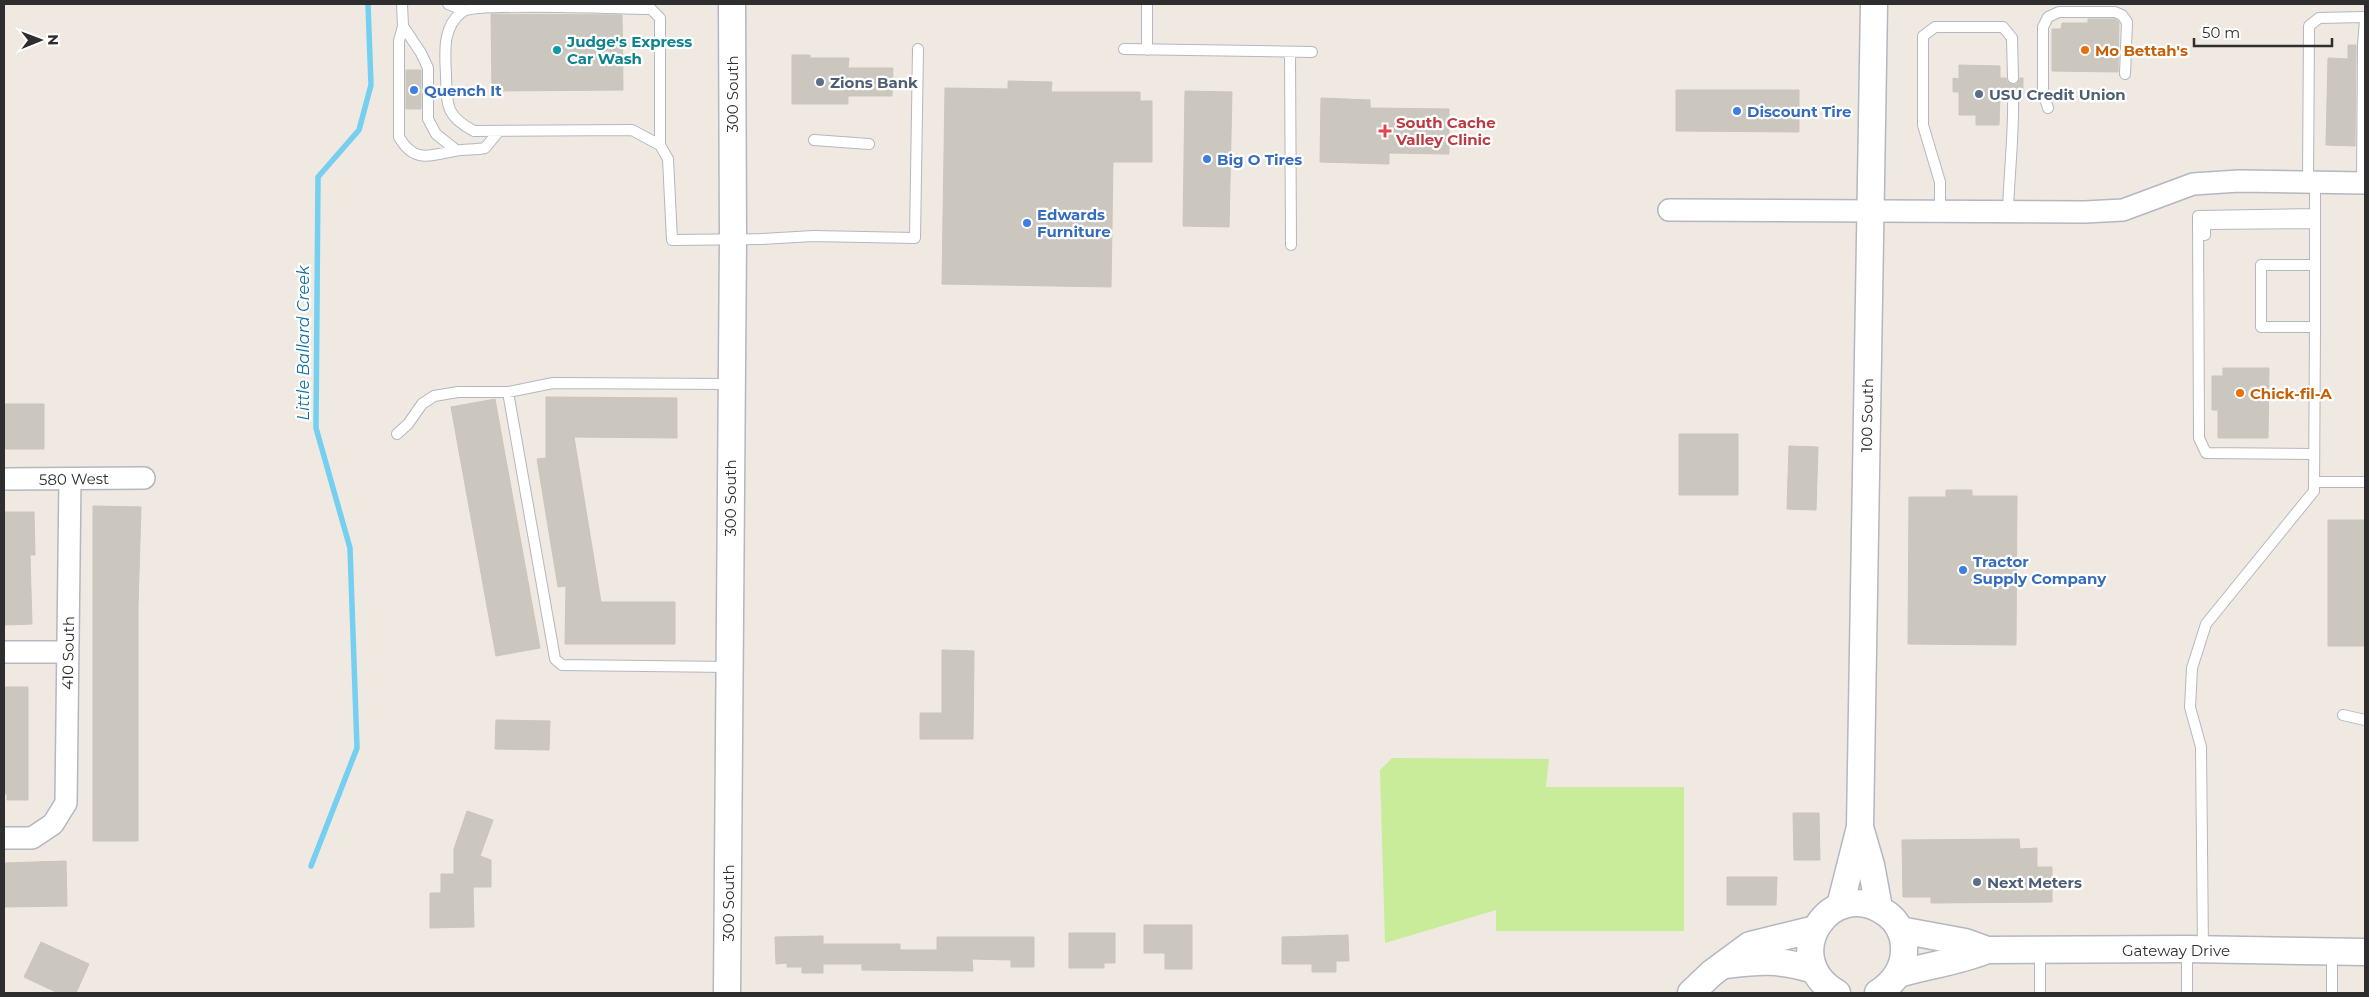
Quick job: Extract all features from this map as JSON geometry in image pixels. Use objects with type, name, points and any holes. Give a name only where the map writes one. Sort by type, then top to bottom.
[{"type":"street","name":"300 South","points":[[727,993],[733,239],[732,4]]},
{"type":"street","name":"100 South","points":[[1840,906],[1860,827],[1874,4]]},
{"type":"street","points":[[1669,210],[1870,212],[2123,210],[2193,184],[2364,182]]},
{"type":"street","name":"580 West","points":[[4,480],[144,478]]},
{"type":"street","name":"410 South","points":[[4,838],[32,838],[53,824],[66,803],[70,479]]},
{"type":"street","points":[[4,652],[68,652]]},
{"type":"street","name":"100 South","points":[[1860,827],[1872,865],[1879,908]]},
{"type":"street","points":[[1836,993],[1820,980],[1814,970],[1810,956],[1810,942],[1815,929],[1830,912],[1840,906],[1853,903],[1879,908],[1891,917],[1900,930],[1904,952],[1899,974],[1889,986],[1878,993]]},
{"type":"street","points":[[1691,993],[1750,945],[1815,929]]},
{"type":"street","name":"Gateway Drive","points":[[1900,930],[1965,942],[1987,950],[2195,949],[2365,952]]},
{"type":"street","name":"Gateway Drive","points":[[1899,974],[1921,967],[1966,959],[1987,950]]},
{"type":"street","points":[[1724,965],[1772,960],[1814,970]]},
{"type":"lane","points":[[402,4],[403,26],[399,41],[399,137],[406,148],[416,154],[430,157],[456,150],[485,148],[499,131]]},
{"type":"lane","points":[[448,4],[463,10],[492,6],[651,9],[660,18],[660,145],[668,159],[672,240],[761,239],[813,236],[915,238],[918,49]]},
{"type":"lane","points":[[1147,4],[1147,50]]},
{"type":"lane","points":[[463,10],[450,24],[445,46],[448,108],[458,123],[474,131],[632,130],[660,145]]},
{"type":"lane","points":[[2048,108],[2043,92],[2043,27],[2048,17],[2059,12],[2116,12],[2122,15],[2127,22],[2125,74]]},
{"type":"lane","points":[[2187,993],[2195,949],[2201,747],[2190,707],[2192,668],[2206,624],[2314,491],[2315,218],[2311,182],[2309,26],[2319,18],[2365,19],[2363,45],[2364,182]]},
{"type":"lane","points":[[403,26],[421,53],[428,68],[428,119],[436,134],[456,150]]},
{"type":"lane","points":[[1940,212],[1940,182],[1923,124],[1923,36],[1935,26],[2003,27],[2012,38],[2013,78]]},
{"type":"lane","points":[[1124,49],[1312,52]]},
{"type":"lane","points":[[1290,52],[1291,244]]},
{"type":"lane","points":[[2008,212],[2013,96]]},
{"type":"lane","points":[[814,140],[869,144]]},
{"type":"lane","points":[[2314,450],[2206,453],[2199,438],[2198,216],[2315,218]]},
{"type":"lane","points":[[2315,265],[2261,265],[2261,327],[2315,327]]},
{"type":"lane","points":[[397,434],[408,424],[422,404],[434,396],[458,392],[508,392],[553,383],[731,384]]},
{"type":"lane","points":[[508,392],[555,659],[562,665],[729,666]]},
{"type":"lane","points":[[2314,482],[2365,482]]},
{"type":"lane","points":[[2343,715],[2365,720]]},
{"type":"lane","points":[[2040,951],[2040,993]]},
{"type":"lane","points":[[2332,952],[2332,993]]},
{"type":"green space","points":[[1392,758],[1549,759],[1546,787],[1684,787],[1684,931],[1496,931],[1496,910],[1385,943],[1380,770]]},
{"type":"building","name":"Judge's Express Car Wash","points":[[491,14],[622,15],[623,90],[492,91]]},
{"type":"building","name":"Mo Bettah's","points":[[2088,19],[2115,19],[2119,22],[2118,72],[2052,71],[2052,29],[2061,29],[2062,23],[2088,23]]},
{"type":"building","points":[[2348,45],[2356,45],[2355,146],[2326,145],[2328,58],[2348,59]]},
{"type":"building","name":"Zions Bank","points":[[792,55],[810,55],[810,58],[849,58],[848,68],[893,68],[892,96],[848,96],[848,104],[792,104]]},
{"type":"building","name":"USU Credit Union","points":[[1959,65],[2000,66],[2000,78],[2006,78],[2007,82],[2013,85],[2017,84],[2020,78],[2023,78],[2023,96],[2020,96],[2019,92],[2013,89],[2009,90],[2006,96],[2000,96],[1999,125],[1976,125],[1976,115],[1959,115],[1959,92],[1953,92],[1953,78],[1959,79]]},
{"type":"building","name":"Quench It","points":[[406,70],[421,70],[421,109],[406,109]]},
{"type":"building","name":"Edwards Furniture","points":[[1008,81],[1052,82],[1051,92],[1140,92],[1140,101],[1152,101],[1152,162],[1113,162],[1111,287],[942,284],[945,88],[1008,89]]},
{"type":"building","name":"Discount Tire","points":[[1676,90],[1799,90],[1799,132],[1676,131]]},
{"type":"building","name":"Big O Tires","points":[[1185,91],[1232,92],[1229,227],[1183,226]]},
{"type":"building","name":"South Cache Valley Clinic","points":[[1321,98],[1370,100],[1370,108],[1449,109],[1449,154],[1389,153],[1389,164],[1320,162]]},
{"type":"building","name":"Chick-fil-A","points":[[2223,368],[2269,368],[2268,438],[2218,438],[2218,410],[2212,410],[2212,376],[2223,376]]},
{"type":"building","points":[[546,397],[677,398],[677,438],[574,437],[601,602],[675,602],[675,644],[565,644],[566,586],[558,587],[537,459],[546,458]]},
{"type":"building","points":[[495,399],[540,648],[496,656],[451,407]]},
{"type":"building","points":[[4,404],[44,404],[44,449],[4,449]]},
{"type":"building","points":[[1679,434],[1738,434],[1738,495],[1679,495]]},
{"type":"building","points":[[1789,446],[1818,447],[1816,510],[1787,509]]},
{"type":"building","name":"Tractor Supply Company","points":[[1946,490],[1972,490],[1972,496],[2017,496],[2016,645],[1908,644],[1909,497],[1946,497]]},
{"type":"building","points":[[93,506],[141,507],[138,606],[138,841],[93,841]]},
{"type":"building","points":[[4,512],[34,512],[35,555],[30,555],[32,624],[4,625]]},
{"type":"building","points":[[2328,520],[2365,520],[2365,646],[2328,646]]},
{"type":"building","points":[[942,650],[974,651],[973,739],[920,739],[920,713],[942,713]]},
{"type":"building","points":[[4,687],[28,687],[28,800],[7,800],[7,794],[4,794]]},
{"type":"building","points":[[496,720],[550,721],[549,750],[495,749]]},
{"type":"building","points":[[467,811],[493,820],[480,856],[491,860],[491,887],[473,887],[474,927],[430,928],[430,893],[441,893],[441,874],[454,874],[454,849]]},
{"type":"building","points":[[1793,813],[1819,813],[1820,860],[1794,860]]},
{"type":"building","name":"Next Meters","points":[[2019,839],[2020,849],[2037,848],[2037,867],[2052,867],[2052,902],[1931,903],[1931,897],[1903,897],[1902,840]]},
{"type":"building","points":[[66,861],[67,906],[4,907],[4,863]]},
{"type":"building","points":[[1727,877],[1777,877],[1776,905],[1727,905]]},
{"type":"building","points":[[1144,925],[1192,925],[1192,969],[1165,969],[1165,953],[1144,953]]},
{"type":"building","points":[[1069,933],[1115,933],[1115,963],[1104,963],[1104,968],[1069,968]]},
{"type":"building","points":[[1348,935],[1349,961],[1336,961],[1336,972],[1312,972],[1312,964],[1282,964],[1282,937]]},
{"type":"building","points":[[823,936],[823,944],[900,944],[900,950],[937,950],[937,937],[1034,937],[1034,967],[1011,967],[1011,960],[972,959],[973,971],[862,970],[862,964],[823,964],[823,973],[802,973],[802,967],[787,967],[787,963],[776,964],[775,937]]},
{"type":"building","points":[[41,942],[89,964],[76,993],[58,993],[24,977]]},
{"type":"waterway","name":"Little Ballard Creek","points":[[311,866],[357,748],[350,548],[316,428],[318,177],[359,130],[371,85],[368,4]]},
{"type":"place","name":"Judge's Express Car Wash","points":[[557,50]]},
{"type":"place","name":"Mo Bettah's","points":[[2085,50]]},
{"type":"place","name":"Zions Bank","points":[[820,82]]},
{"type":"place","name":"Quench It","points":[[414,90]]},
{"type":"place","name":"USU Credit Union","points":[[1979,94]]},
{"type":"place","name":"Discount Tire","points":[[1737,111]]},
{"type":"place","name":"South Cache Valley Clinic","points":[[1385,131]]},
{"type":"place","name":"Big O Tires","points":[[1207,159]]},
{"type":"place","name":"Edwards Furniture","points":[[1027,223]]},
{"type":"place","name":"Chick-fil-A","points":[[2240,393]]},
{"type":"place","name":"Tractor Supply Company","points":[[1963,570]]},
{"type":"place","name":"Next Meters","points":[[1977,882]]}]
